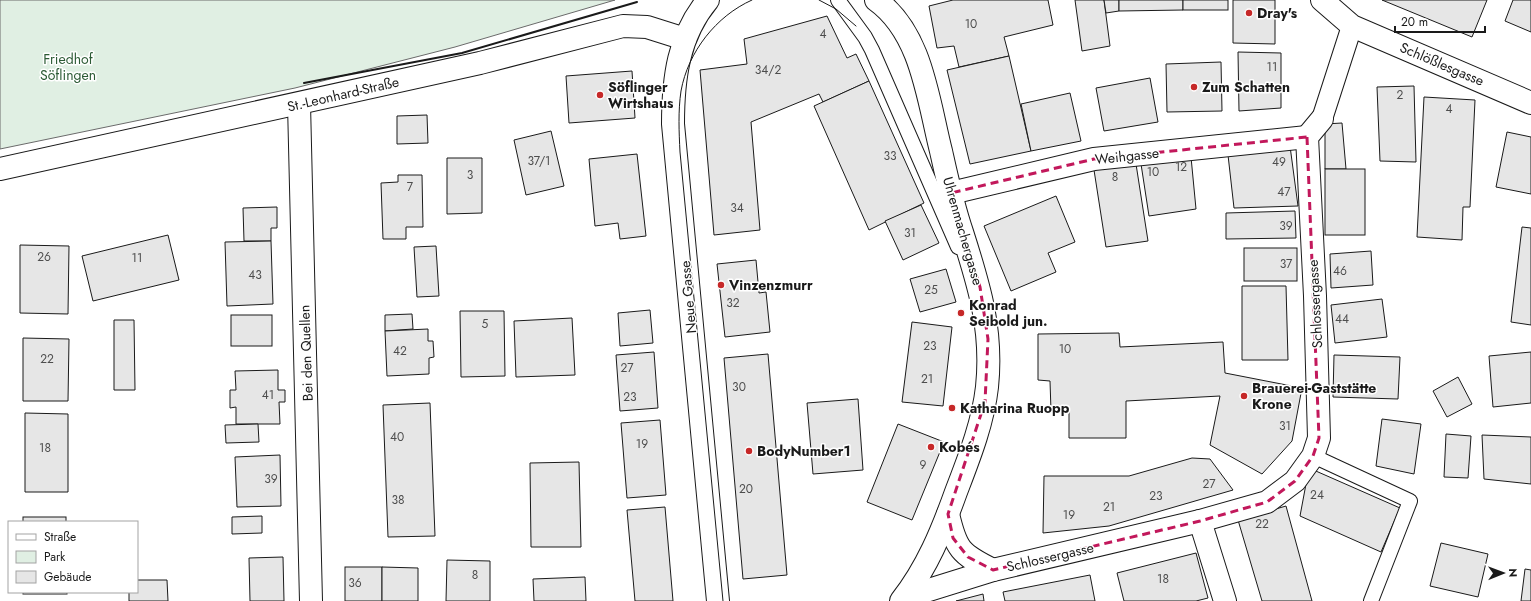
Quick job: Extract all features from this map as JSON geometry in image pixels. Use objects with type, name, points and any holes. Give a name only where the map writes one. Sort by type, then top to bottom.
[{"type":"street","name":"Neue Gasse","points":[[708,0],[691,24],[685,39],[675,77],[673,124],[718,601]]},
{"type":"street","name":"Schlößlesgasse","points":[[1322,0],[1352,26],[1531,103]]},
{"type":"street","name":"Uhrenmachergasse","points":[[882,1],[904,30],[921,69],[951,193],[980,287],[986,321],[988,356],[987,386],[980,420],[948,514],[927,562],[905,597]]},
{"type":"street","name":"St.-Leonhard-Straße","points":[[0,169],[480,63],[623,26],[647,26],[685,39]]},
{"type":"street","points":[[1307,138],[1322,119],[1352,26]]},
{"type":"street","name":"Bei den Quellen","points":[[299,104],[311,601]]},
{"type":"street","name":"Weihgasse","points":[[951,193],[1094,159],[1307,138]]},
{"type":"street","name":"Schlossergasse","points":[[905,597],[993,570],[1200,521],[1268,502],[1295,481],[1313,456],[1319,438],[1320,419],[1307,138]]},
{"type":"street","points":[[948,514],[953,538],[960,550],[968,557],[993,570]]},
{"type":"street","points":[[1200,521],[1225,601]]},
{"type":"lane","points":[[838,0],[865,37],[872,50],[963,259],[974,292],[981,333],[981,375],[978,402],[959,466],[924,553],[893,601]]},
{"type":"lane","points":[[1313,456],[1410,501],[1371,601]]},
{"type":"highlighted area","points":[[1307,137],[1319,438],[1313,456],[1295,481],[1267,502],[1200,521],[993,570],[968,557],[953,538],[948,514],[985,402],[988,339],[980,287],[951,193],[1094,159]]},
{"type":"green space","name":"Friedhof Söflingen","points":[[0,0],[615,0],[455,47],[295,88],[0,149]]},
{"type":"building","points":[[953,0],[1048,0],[1053,25],[1004,37],[1009,56],[959,67],[954,46],[937,48],[929,6]]},
{"type":"building","points":[[1075,0],[1104,0],[1110,46],[1082,51]]},
{"type":"building","points":[[1104,0],[1119,0],[1119,11],[1106,13]]},
{"type":"building","points":[[1119,0],[1183,0],[1183,10],[1119,11]]},
{"type":"building","points":[[1183,0],[1228,0],[1228,10],[1183,10]]},
{"type":"building","points":[[1233,0],[1275,0],[1275,44],[1233,43]]},
{"type":"building","points":[[1382,0],[1487,0],[1472,37]]},
{"type":"building","points":[[1513,0],[1531,0],[1531,32],[1505,21]]},
{"type":"building","points":[[827,16],[847,58],[856,54],[869,81],[823,102],[819,94],[751,122],[760,230],[714,235],[700,70],[747,64],[744,39]]},
{"type":"building","points":[[1238,52],[1281,53],[1281,108],[1239,111]]},
{"type":"building","points":[[1009,56],[1031,151],[970,164],[947,70]]},
{"type":"building","name":"Zum Schatten","points":[[1221,62],[1222,111],[1167,112],[1166,64]]},
{"type":"building","points":[[632,71],[635,118],[569,123],[566,76]]},
{"type":"building","points":[[1150,78],[1158,122],[1104,131],[1096,88]]},
{"type":"building","points":[[869,81],[924,203],[869,230],[814,106]]},
{"type":"building","points":[[1414,86],[1416,162],[1380,161],[1377,87]]},
{"type":"building","points":[[1070,93],[1081,141],[1031,151],[1021,104]]},
{"type":"building","points":[[1424,97],[1475,100],[1470,207],[1463,207],[1462,240],[1417,237]]},
{"type":"building","points":[[427,115],[428,143],[397,144],[397,116]]},
{"type":"building","points":[[1342,123],[1346,169],[1325,169],[1325,124]]},
{"type":"building","points":[[551,131],[564,186],[526,195],[514,140]]},
{"type":"building","points":[[1507,132],[1531,137],[1531,194],[1496,187]]},
{"type":"building","points":[[1290,146],[1298,206],[1234,208],[1228,155]]},
{"type":"building","points":[[637,154],[646,236],[620,239],[618,223],[595,226],[589,159]]},
{"type":"building","points":[[1191,157],[1196,209],[1149,216],[1141,164]]},
{"type":"building","points":[[447,158],[482,158],[482,213],[447,214]]},
{"type":"building","points":[[1136,164],[1148,241],[1106,247],[1094,170]]},
{"type":"building","points":[[1325,169],[1365,169],[1365,235],[1325,235]]},
{"type":"building","points":[[398,175],[422,175],[423,227],[406,227],[406,239],[383,239],[381,183],[398,182]]},
{"type":"building","points":[[1056,196],[1075,242],[1048,253],[1056,272],[1011,291],[984,226]]},
{"type":"building","points":[[921,205],[939,243],[903,260],[885,221]]},
{"type":"building","points":[[277,207],[277,228],[271,228],[271,241],[244,241],[243,208]]},
{"type":"building","points":[[1295,211],[1296,238],[1226,239],[1226,213]]},
{"type":"building","points":[[1522,227],[1531,228],[1531,325],[1511,322]]},
{"type":"building","points":[[168,235],[179,280],[93,301],[82,256]]},
{"type":"building","points":[[271,241],[273,304],[227,306],[225,242]]},
{"type":"building","points":[[20,245],[69,246],[68,314],[20,313]]},
{"type":"building","points":[[436,246],[439,296],[417,297],[414,247]]},
{"type":"building","points":[[1244,248],[1297,248],[1297,281],[1244,281]]},
{"type":"building","points":[[1371,251],[1373,285],[1331,288],[1330,254]]},
{"type":"building","points":[[756,260],[759,293],[766,292],[770,332],[725,337],[717,264]]},
{"type":"building","points":[[946,269],[956,302],[920,312],[910,279]]},
{"type":"building","points":[[1242,286],[1286,286],[1288,360],[1242,360]]},
{"type":"building","points":[[1382,299],[1387,337],[1335,343],[1331,305]]},
{"type":"building","points":[[650,310],[653,343],[620,346],[618,313]]},
{"type":"building","points":[[460,311],[504,311],[505,376],[461,377]]},
{"type":"building","points":[[412,314],[413,329],[385,331],[385,315]]},
{"type":"building","points":[[231,315],[272,315],[272,346],[231,346]]},
{"type":"building","points":[[572,318],[575,375],[516,377],[514,321]]},
{"type":"building","points":[[114,320],[134,320],[135,390],[114,390]]},
{"type":"building","points":[[912,322],[952,327],[943,406],[902,402]]},
{"type":"building","points":[[428,329],[428,341],[433,341],[434,357],[429,358],[429,374],[387,376],[385,331]]},
{"type":"building","points":[[1119,333],[1120,347],[1223,342],[1225,373],[1302,388],[1292,441],[1262,474],[1210,445],[1220,396],[1126,401],[1126,438],[1069,438],[1069,411],[1051,411],[1050,381],[1038,380],[1038,334]]},
{"type":"building","points":[[23,338],[69,339],[68,401],[23,401]]},
{"type":"building","points":[[654,352],[658,408],[620,411],[616,355]]},
{"type":"building","points":[[1531,352],[1531,403],[1493,407],[1489,356]]},
{"type":"building","points":[[768,354],[787,575],[743,579],[724,358]]},
{"type":"building","points":[[1334,355],[1400,357],[1398,399],[1333,397]]},
{"type":"building","points":[[278,370],[278,390],[285,390],[285,402],[279,402],[280,424],[236,424],[236,407],[230,408],[230,390],[236,390],[235,371]]},
{"type":"building","points":[[1458,377],[1472,404],[1447,417],[1433,391]]},
{"type":"building","points":[[858,399],[863,470],[813,474],[807,403]]},
{"type":"building","points":[[430,403],[435,536],[388,537],[383,405]]},
{"type":"building","points":[[25,413],[68,414],[68,492],[25,492]]},
{"type":"building","points":[[1382,419],[1421,424],[1414,474],[1376,466]]},
{"type":"building","points":[[660,420],[666,495],[627,498],[621,423]]},
{"type":"building","points":[[258,424],[259,442],[226,443],[225,425]]},
{"type":"building","points":[[898,424],[944,442],[912,520],[867,502]]},
{"type":"building","points":[[1446,434],[1471,436],[1468,478],[1444,477]]},
{"type":"building","points":[[1482,435],[1531,437],[1531,484],[1484,479]]},
{"type":"building","points":[[280,455],[281,506],[237,507],[235,457]]},
{"type":"building","points":[[1192,458],[1210,459],[1233,490],[1109,526],[1043,533],[1044,476],[1129,476]]},
{"type":"building","points":[[579,462],[581,547],[531,547],[530,463]]},
{"type":"building","points":[[1309,468],[1400,508],[1381,552],[1300,516]]},
{"type":"building","points":[[1286,506],[1312,601],[1262,601],[1238,520]]},
{"type":"building","points":[[665,507],[673,601],[635,601],[627,510]]},
{"type":"building","points":[[262,516],[262,533],[232,534],[232,517]]},
{"type":"building","points":[[23,517],[66,517],[66,521],[23,521]]},
{"type":"building","points":[[1441,543],[1488,554],[1478,597],[1430,586]]},
{"type":"building","points":[[1196,553],[1208,598],[1196,601],[1124,601],[1117,573]]},
{"type":"building","points":[[283,557],[284,601],[250,601],[249,558]]},
{"type":"building","points":[[447,560],[490,561],[490,601],[446,601]]},
{"type":"building","points":[[345,567],[382,567],[382,601],[345,601]]},
{"type":"building","points":[[382,567],[418,568],[418,601],[382,601]]},
{"type":"building","points":[[1525,569],[1531,570],[1531,601],[1521,601]]},
{"type":"building","points":[[1090,575],[1095,601],[1005,601],[1003,592]]},
{"type":"building","points":[[585,577],[586,601],[534,601],[533,579]]},
{"type":"building","points":[[138,580],[167,580],[168,601],[129,601],[129,593],[138,593]]},
{"type":"building","points":[[23,593],[67,593],[67,594]]},
{"type":"building","points":[[983,594],[984,601],[956,601]]},
{"type":"tram line","points":[[723,601],[680,152],[679,106],[685,77],[697,49],[727,15],[752,0]]},
{"type":"tram line","points":[[819,0],[836,9],[856,26]]},
{"type":"wall","points":[[304,83],[462,53],[637,2]]},
{"type":"place","name":"Dray's","points":[[1249,13]]},
{"type":"place","name":"Zum Schatten","points":[[1194,87]]},
{"type":"place","name":"Söflinger Wirtshaus","points":[[600,95]]},
{"type":"place","name":"Vinzenzmurr","points":[[721,285]]},
{"type":"place","name":"Konrad Seibold jun.","points":[[961,313]]},
{"type":"place","name":"Brauerei-Gaststätte Krone","points":[[1244,396]]},
{"type":"place","name":"Katharina Ruopp","points":[[952,408]]},
{"type":"place","name":"Kobés","points":[[931,447]]},
{"type":"place","name":"BodyNumber1","points":[[749,451]]}]
